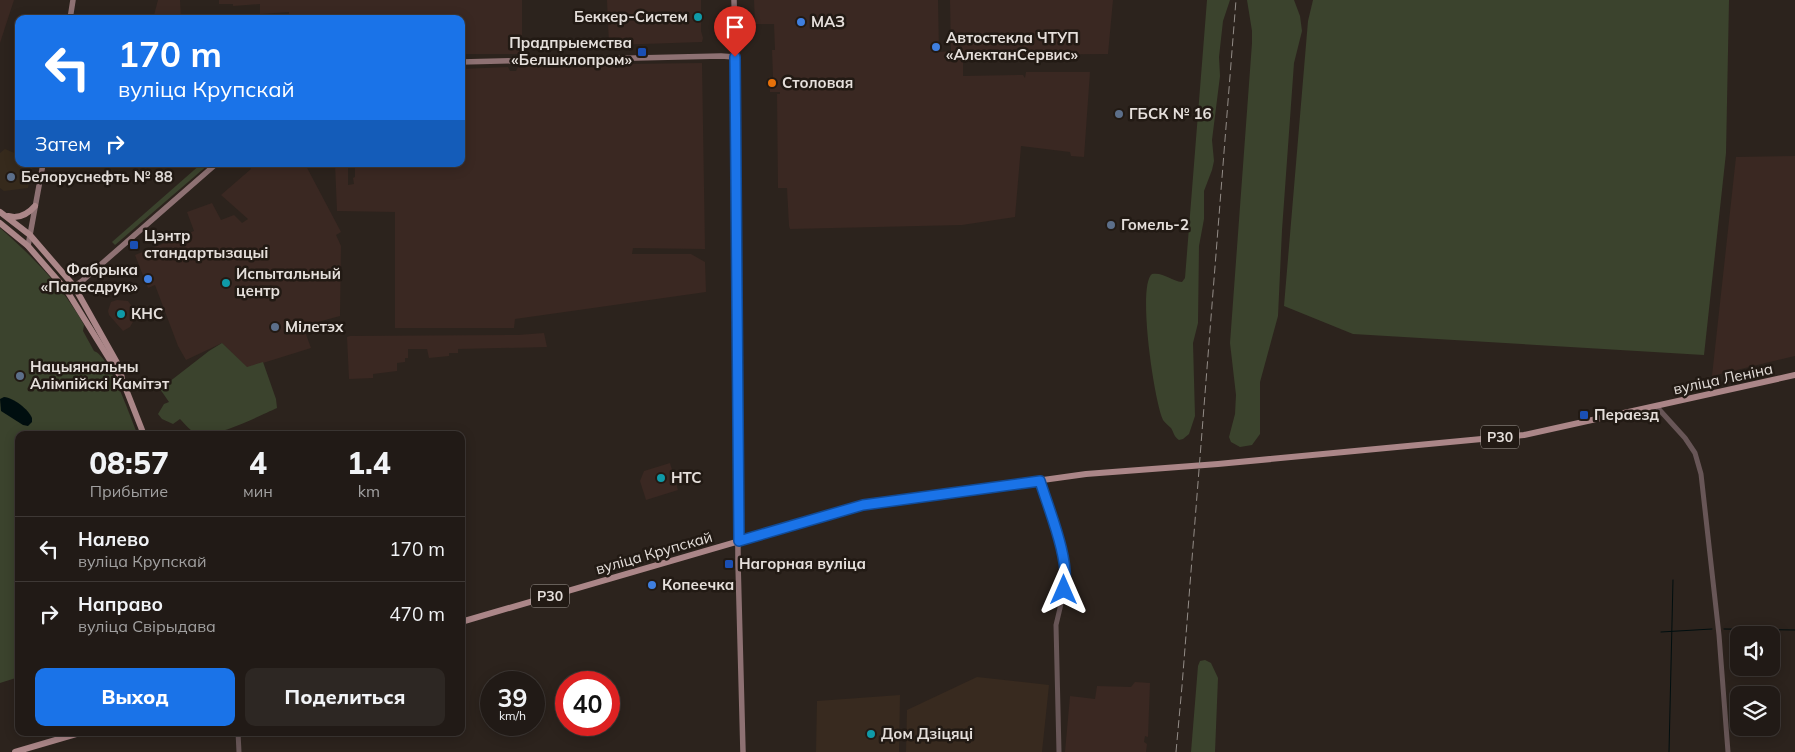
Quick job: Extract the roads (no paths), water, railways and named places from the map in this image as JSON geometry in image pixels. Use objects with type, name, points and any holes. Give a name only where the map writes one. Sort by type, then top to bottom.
[{"type":"main road","points":[[71,15],[73,0]]},
{"type":"main road","points":[[734,0],[738,563],[743,752]]},
{"type":"main road","points":[[465,62],[735,57]]},
{"type":"main road","points":[[28,246],[42,167]]},
{"type":"main road","points":[[67,291],[213,167]]},
{"type":"main road","points":[[2,214],[12,218],[22,216],[35,206]]},
{"type":"main road","points":[[2,214],[30,235],[74,286],[120,368],[122,380],[142,431]]},
{"type":"main road","points":[[0,223],[28,246],[67,291],[122,380]]},
{"type":"main road","name":"вуліца Леніна","points":[[1656,406],[1795,375]]},
{"type":"main road","name":"вуліца Крупскай","points":[[465,621],[863,505],[1086,474],[1524,435],[1656,406]]},
{"type":"main road","points":[[15,752],[69,736]]},
{"type":"street","points":[[1656,406],[1690,445],[1695,453],[1701,474],[1719,635],[1728,752]]},
{"type":"street","points":[[1040,481],[1063,554],[1066,577],[1058,617],[1057,634],[1059,752]]},
{"type":"street","points":[[238,736],[239,752]]},
{"type":"waterway","points":[[1669,752],[1673,580]]},
{"type":"waterway","points":[[1661,632],[1712,629]]},
{"type":"waterway","points":[[1724,629],[1795,630]]},
{"type":"railway","points":[[1176,752],[1236,0]]},
{"type":"place","name":"Беккер-Систем","points":[[698,17]]},
{"type":"place","name":"МАЗ","points":[[801,22]]},
{"type":"place","name":"Автостекла ЧТУП «АлектанСервис»","points":[[936,47]]},
{"type":"place","name":"Прадпрыемства «Белшклопром»","points":[[642,52]]},
{"type":"place","name":"Столовая","points":[[772,83]]},
{"type":"place","name":"ГБСК № 16","points":[[1119,114]]},
{"type":"place","name":"Белоруснефть № 88","points":[[11,177]]},
{"type":"place","name":"Гомель-2","points":[[1111,225]]},
{"type":"place","name":"Цэнтр стандартызацыі","points":[[134,245]]},
{"type":"place","name":"Фабрыка «Палесдрук»","points":[[148,279]]},
{"type":"place","name":"Испытальный центр","points":[[226,283]]},
{"type":"place","name":"КНС","points":[[121,314]]},
{"type":"place","name":"Мілетэх","points":[[275,327]]},
{"type":"place","name":"Нацыянальны Алімпійскі Камітэт","points":[[20,376]]},
{"type":"place","name":"Пераезд","points":[[1584,415]]},
{"type":"place","name":"НТС","points":[[661,478]]},
{"type":"place","name":"Нагорная вуліца","points":[[729,564]]},
{"type":"place","name":"Копеечка","points":[[652,585]]},
{"type":"place","name":"Дом Дзіцяці","points":[[871,734]]}]
